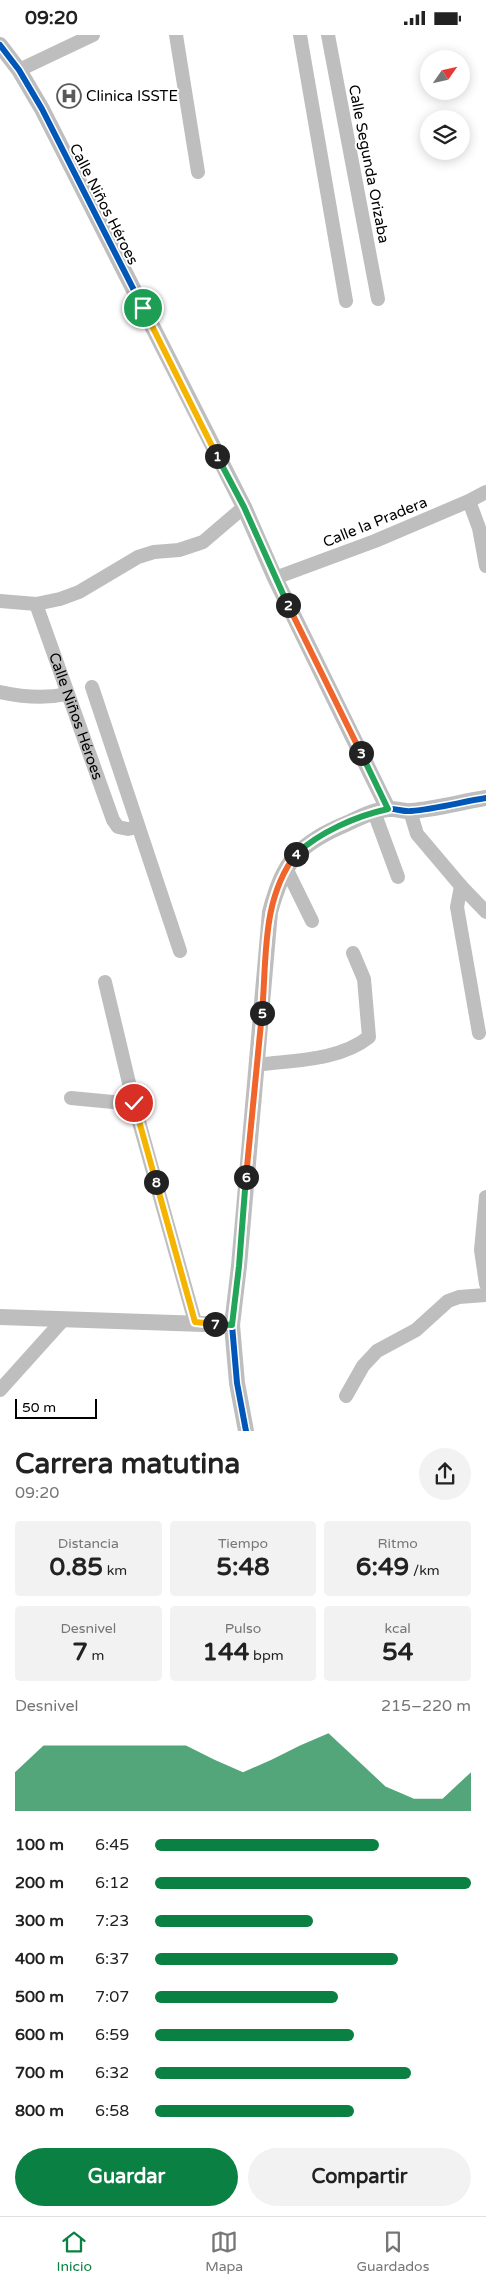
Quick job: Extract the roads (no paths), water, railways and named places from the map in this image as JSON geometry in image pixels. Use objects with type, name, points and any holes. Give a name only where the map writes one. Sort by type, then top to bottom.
[{"type":"street","points":[[19,69],[93,35]]},
{"type":"street","points":[[176,35],[198,172]]},
{"type":"street","points":[[300,35],[346,301]]},
{"type":"street","name":"Calle Segunda Orizaba","points":[[328,35],[378,299]]},
{"type":"street","name":"Calle Niños Héroes","points":[[1,47],[19,69],[42,109],[244,507],[381,810]]},
{"type":"street","name":"Calle la Pradera","points":[[275,578],[375,541],[470,501],[486,492]]},
{"type":"street","points":[[470,501],[479,528],[486,566]]},
{"type":"street","points":[[0,601],[36,604],[60,599],[79,591],[138,557],[154,552],[180,550],[203,542],[244,507]]},
{"type":"street","name":"Calle Niños Héroes","points":[[36,604],[113,820],[118,827],[128,829],[138,827]]},
{"type":"street","points":[[92,687],[180,951]]},
{"type":"street","points":[[0,691],[24,697],[67,695]]},
{"type":"street","points":[[246,1431],[237,1383],[232,1325],[239,1266],[270,912],[277,886],[296,853],[314,839],[381,810],[410,811],[486,798]]},
{"type":"street","points":[[381,810],[398,877]]},
{"type":"street","points":[[410,811],[417,835],[486,912]]},
{"type":"street","points":[[286,868],[312,921]]},
{"type":"street","points":[[461,886],[457,907],[479,1033]]},
{"type":"street","points":[[256,1065],[340,1053],[360,1045],[370,1037],[364,979],[353,953]]},
{"type":"street","points":[[105,982],[134,1103],[195,1322]]},
{"type":"street","points":[[71,1099],[134,1103]]},
{"type":"street","points":[[486,1197],[481,1250],[486,1283]]},
{"type":"street","points":[[346,1396],[363,1366],[377,1351],[416,1330],[448,1301],[459,1297],[486,1295]]},
{"type":"street","points":[[0,1317],[195,1322],[232,1325]]},
{"type":"street","points":[[0,1390],[63,1320]]},
{"type":"place","name":"Clinica ISSTE","points":[[69,96]]}]
